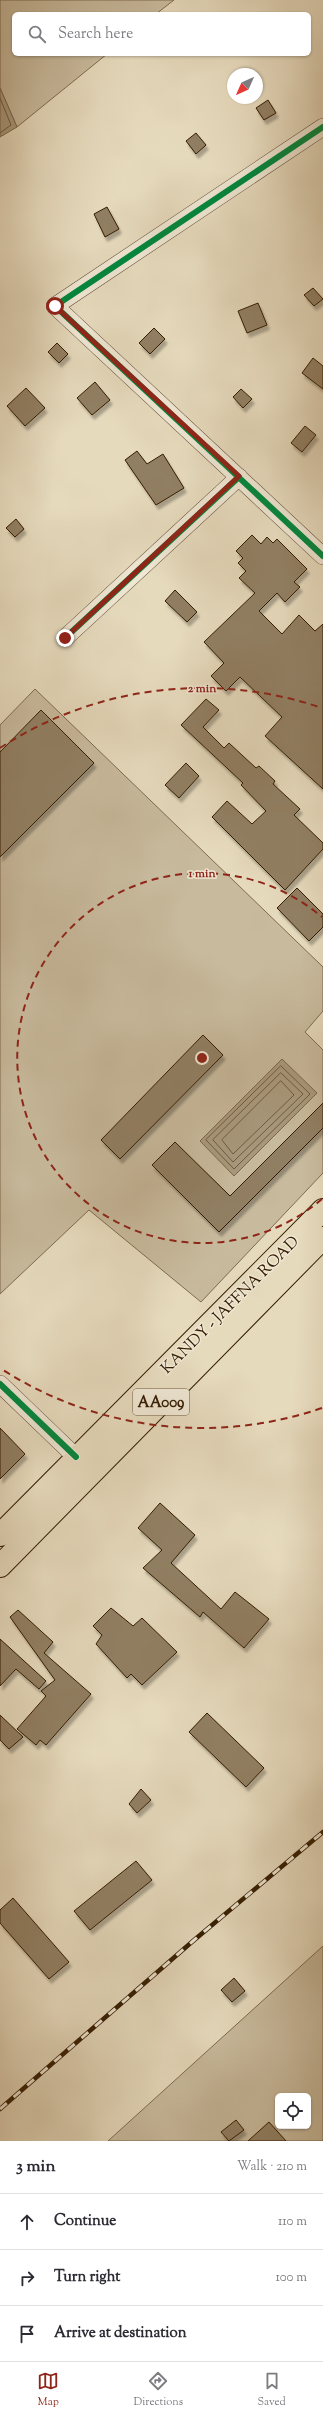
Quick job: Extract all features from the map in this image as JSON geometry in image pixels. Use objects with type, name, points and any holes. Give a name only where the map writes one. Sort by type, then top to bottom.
[{"type":"highway","name":"KANDY - JAFFNA ROAD","points":[[0,1535],[323,1210]]},
{"type":"highway","name":"KANDY - JAFFNA ROAD","points":[[0,1566],[323,1238]]},
{"type":"street","points":[[323,127],[55,306],[239,476],[323,556]]},
{"type":"street","points":[[65,638],[239,476]]},
{"type":"street","points":[[0,1384],[76,1457]]},
{"type":"shaded area","points":[[0,0],[174,0],[159,12],[12,12],[12,56],[105,56],[17,127],[0,88]]},
{"type":"shaded area","points":[[35,689],[323,967],[323,1011],[305,1032],[323,1050],[323,1173],[201,1302],[89,1210],[0,1294],[0,725]]},
{"type":"shaded area","points":[[323,1946],[323,2141],[108,2141]]},
{"type":"water","points":[[0,88],[17,127],[0,137]]},
{"type":"water","points":[[282,1059],[317,1093],[234,1176],[200,1141]]},
{"type":"building","points":[[268,100],[276,113],[264,120],[256,108]]},
{"type":"building","points":[[196,133],[206,145],[196,154],[186,141]]},
{"type":"building","points":[[107,207],[119,229],[105,237],[94,214]]},
{"type":"building","points":[[313,288],[323,299],[314,306],[304,295]]},
{"type":"building","points":[[258,303],[267,325],[247,333],[238,311]]},
{"type":"building","points":[[154,328],[165,339],[150,354],[139,343]]},
{"type":"building","points":[[57,343],[68,354],[59,363],[48,352]]},
{"type":"building","points":[[313,358],[323,366],[323,389],[302,373]]},
{"type":"building","points":[[95,382],[110,400],[92,415],[77,398]]},
{"type":"building","points":[[26,388],[45,408],[25,426],[7,406]]},
{"type":"building","points":[[241,389],[252,399],[243,408],[233,397]]},
{"type":"building","points":[[305,426],[316,435],[302,452],[291,443]]},
{"type":"building","points":[[137,451],[147,464],[163,454],[184,488],[156,505],[125,460]]},
{"type":"building","points":[[16,519],[24,529],[15,537],[6,528]]},
{"type":"building","points":[[252,535],[261,544],[267,537],[273,543],[277,539],[307,569],[294,582],[300,587],[285,602],[277,593],[259,611],[282,634],[299,615],[315,631],[323,624],[323,789],[265,736],[282,717],[240,677],[226,691],[211,676],[224,663],[204,642],[255,593],[239,578],[246,571],[238,563],[243,558],[236,551]]},
{"type":"building","points":[[175,590],[197,612],[187,622],[165,601]]},
{"type":"building","points":[[206,699],[219,710],[203,727],[224,748],[229,743],[256,768],[259,766],[275,781],[273,784],[300,809],[294,815],[323,843],[323,849],[285,890],[212,817],[227,801],[252,824],[266,811],[241,785],[243,783],[181,725]]},
{"type":"building","points":[[41,710],[94,763],[0,857],[0,752]]},
{"type":"building","points":[[186,763],[199,776],[179,798],[165,785]]},
{"type":"building","points":[[297,888],[323,914],[323,927],[309,941],[277,908]]},
{"type":"building","points":[[203,1035],[223,1055],[120,1159],[101,1140]]},
{"type":"building","points":[[323,1103],[323,1128],[219,1232],[152,1165],[175,1142],[230,1196]]},
{"type":"building","points":[[0,1428],[25,1454],[0,1479]]},
{"type":"building","points":[[160,1503],[195,1535],[171,1563],[221,1609],[235,1592],[269,1619],[244,1648],[203,1612],[200,1617],[143,1568],[162,1550],[138,1528]]},
{"type":"building","points":[[111,1608],[133,1626],[142,1618],[177,1652],[142,1685],[131,1674],[127,1678],[96,1644],[102,1635],[93,1626]]},
{"type":"building","points":[[18,1610],[53,1642],[44,1653],[91,1694],[46,1745],[40,1740],[36,1745],[17,1729],[46,1696],[41,1691],[55,1680],[10,1617]]},
{"type":"building","points":[[0,1639],[46,1681],[39,1689],[16,1669],[0,1686]]},
{"type":"building","points":[[207,1713],[264,1768],[246,1787],[189,1732]]},
{"type":"building","points":[[0,1715],[23,1737],[9,1749],[0,1740]]},
{"type":"building","points":[[141,1789],[151,1800],[137,1813],[129,1804]]},
{"type":"building","points":[[136,1861],[152,1880],[90,1930],[74,1911]]},
{"type":"building","points":[[13,1898],[69,1962],[49,1979],[0,1923],[0,1910]]},
{"type":"building","points":[[234,1978],[245,1991],[232,2002],[221,1990]]},
{"type":"building","points":[[236,2120],[244,2130],[229,2141],[221,2132]]},
{"type":"building","points":[[269,2122],[286,2141],[248,2141]]},
{"type":"railway","points":[[0,2109],[193,1941],[323,1832]]},
{"type":"cycle path","points":[[323,127],[55,306],[323,556]]},
{"type":"cycle path","points":[[65,638],[239,477]]},
{"type":"cycle path","points":[[0,1384],[76,1457]]},
{"type":"route","points":[[55,306],[239,476],[65,638]]}]
